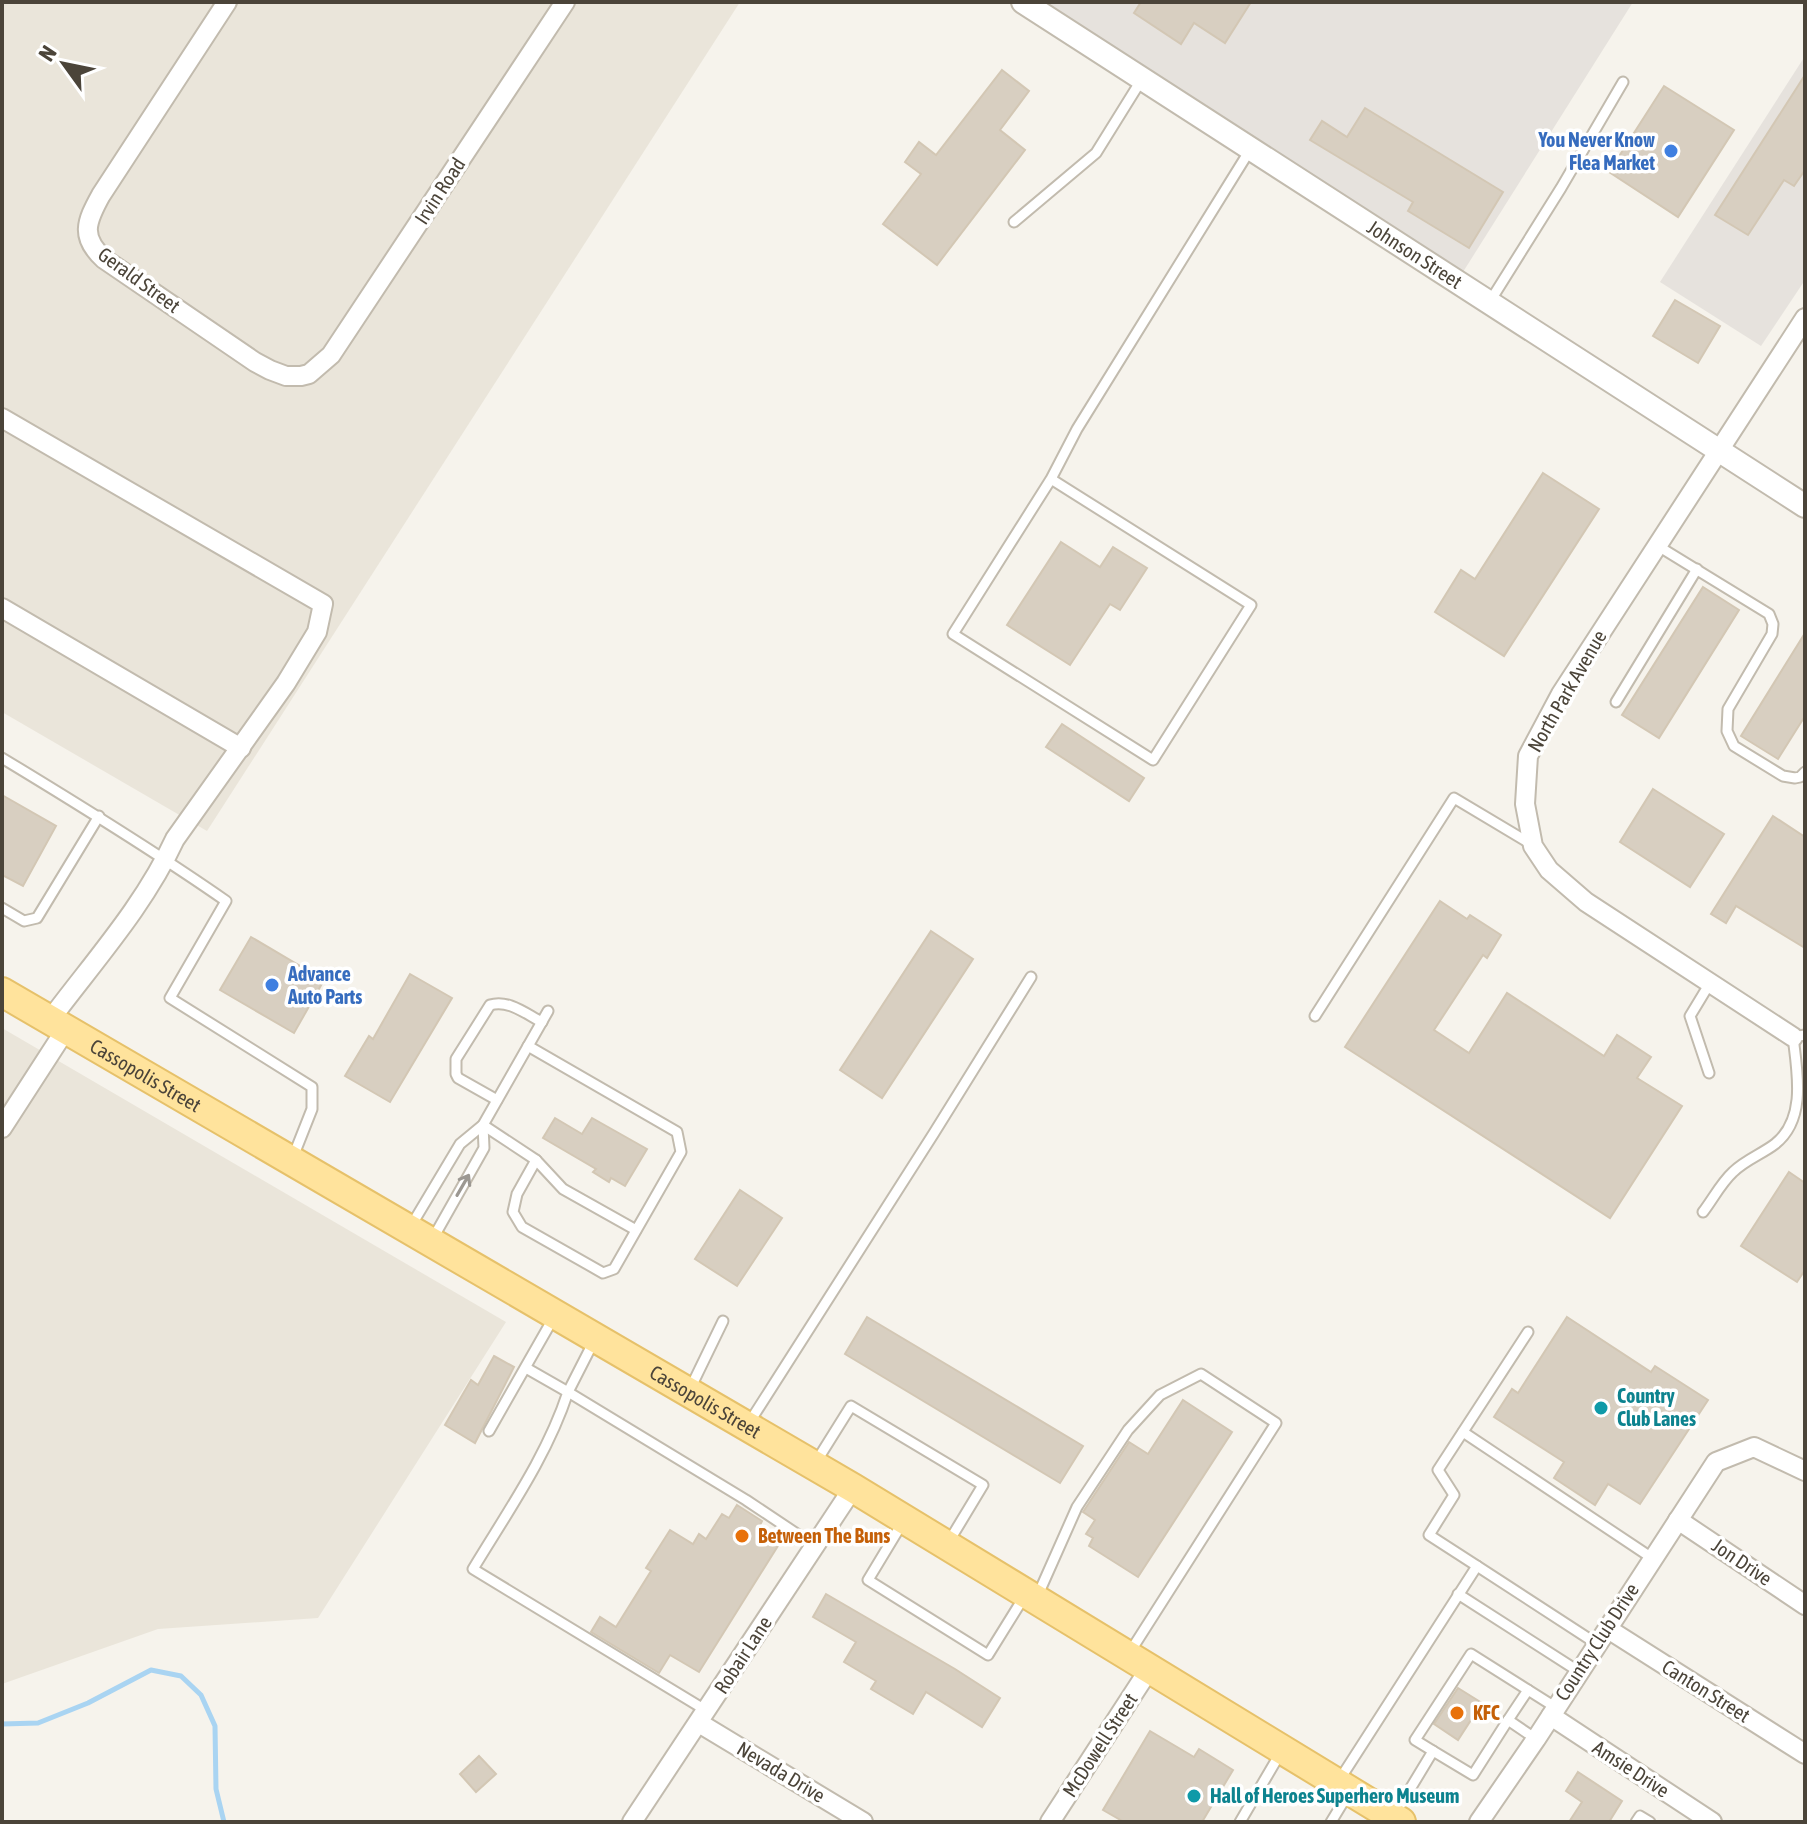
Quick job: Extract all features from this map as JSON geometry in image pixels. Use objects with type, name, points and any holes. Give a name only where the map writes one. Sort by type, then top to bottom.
[{"type":"main road","name":"Cassopolis Street","points":[[2,992],[853,1488],[1397,1820]]},
{"type":"street","name":"Gerald Street","points":[[227,2],[101,195],[90,214],[87,235],[95,251],[104,259],[255,362],[286,376],[309,374]]},
{"type":"street","name":"Irvin Road","points":[[309,374],[331,355],[565,2]]},
{"type":"street","name":"Johnson Street","points":[[1037,6],[1142,79],[1805,506]]},
{"type":"street","name":"North Park Avenue","points":[[1799,1036],[1710,983],[1586,902],[1549,870],[1533,846],[1525,804],[1528,756],[1561,694],[1805,318]]},
{"type":"street","points":[[2,418],[323,604],[317,632],[286,683],[175,839],[166,858],[58,1024],[2,1128]]},
{"type":"street","points":[[2,608],[241,748]]},
{"type":"street","name":"Country Club Drive","points":[[1479,1822],[1716,1462],[1754,1447],[1805,1471]]},
{"type":"street","name":"Robair Lane","points":[[632,1822],[853,1488]]},
{"type":"street","name":"Jon Drive","points":[[1678,1520],[1805,1605]]},
{"type":"street","name":"Canton Street","points":[[1602,1636],[1805,1754]]},
{"type":"street","name":"McDowell Street","points":[[1050,1822],[1139,1662]]},
{"type":"street","name":"Amsie Drive","points":[[1553,1711],[1712,1822]]},
{"type":"street","name":"Nevada Drive","points":[[703,1717],[863,1822]]},
{"type":"lane","points":[[1014,222],[1096,153],[1142,79]]},
{"type":"lane","points":[[1489,303],[1623,82]]},
{"type":"lane","points":[[1051,479],[1251,605],[1153,760],[953,634],[1251,149]]},
{"type":"lane","points":[[1658,546],[1769,614],[1773,624],[1772,634],[1728,709],[1727,731],[1734,746],[1783,776],[1800,777],[1805,772]]},
{"type":"lane","points":[[1616,702],[1697,569]]},
{"type":"lane","points":[[2,758],[166,858],[226,901],[170,998],[312,1087],[312,1109],[292,1161]]},
{"type":"lane","points":[[1315,1016],[1454,798],[1533,846]]},
{"type":"lane","points":[[2,908],[24,921],[37,918],[99,816]]},
{"type":"lane","points":[[747,1426],[1031,977]]},
{"type":"lane","points":[[1709,1073],[1690,1016],[1710,983]]},
{"type":"lane","points":[[497,1100],[458,1078],[456,1059],[490,1005],[499,1002],[509,1005],[542,1022]]},
{"type":"lane","points":[[420,1235],[460,1144],[483,1125],[548,1011]]},
{"type":"lane","points":[[1703,1212],[1728,1176],[1779,1141],[1788,1130],[1794,1117],[1798,1084],[1799,1036]]},
{"type":"lane","points":[[528,1046],[677,1132],[681,1152],[614,1269],[603,1273],[522,1227],[513,1212],[517,1194],[536,1160]]},
{"type":"lane","points":[[483,1125],[536,1160],[563,1189],[636,1230]]},
{"type":"lane","points":[[420,1235],[484,1148],[483,1125]]},
{"type":"lane","points":[[489,1431],[556,1314]]},
{"type":"lane","points":[[689,1392],[723,1321]]},
{"type":"lane","points":[[1528,1332],[1438,1470],[1454,1495],[1429,1535],[1477,1566],[1602,1636]]},
{"type":"lane","points":[[596,1338],[568,1392],[545,1450],[473,1569],[703,1717]]},
{"type":"lane","points":[[526,1368],[746,1500],[815,1546]]},
{"type":"lane","points":[[905,1519],[868,1580],[988,1655],[1031,1596],[1077,1507],[1128,1430],[1160,1395],[1201,1374],[1276,1423],[1139,1662]]},
{"type":"lane","points":[[814,1465],[851,1406],[944,1461],[983,1485],[947,1545]]},
{"type":"lane","points":[[1463,1432],[1652,1558]]},
{"type":"lane","points":[[1331,1822],[1344,1787],[1477,1566]]},
{"type":"lane","points":[[1458,1594],[1578,1671]]},
{"type":"lane","points":[[1528,1690],[1473,1775],[1415,1740],[1471,1654],[1528,1690],[1553,1711]]},
{"type":"lane","points":[[1508,1720],[1536,1739]]},
{"type":"lane","points":[[1240,1822],[1283,1750]]},
{"type":"lane","points":[[1397,1820],[1433,1751]]},
{"type":"lane","points":[[1636,1822],[1640,1816],[1650,1822]]},
{"type":"shaded area","points":[[2,2],[740,2],[207,831],[2,712]]},
{"type":"shaded area","points":[[1045,2],[1633,2],[1463,272]]},
{"type":"shaded area","points":[[1805,56],[1805,280],[1761,346],[1660,282]]},
{"type":"shaded area","points":[[2,1028],[506,1322],[318,1618],[158,1629],[2,1684]]},
{"type":"building","points":[[1141,2],[1251,2],[1225,43],[1194,23],[1181,44],[1134,13]]},
{"type":"building","points":[[1002,70],[1029,91],[1000,130],[1025,150],[937,265],[883,224],[921,174],[905,162],[919,142],[936,155]]},
{"type":"building","points":[[1805,75],[1805,170],[1794,186],[1784,180],[1748,235],[1715,215]]},
{"type":"building","name":"You Never Know Flea Market","points":[[1664,86],[1734,130],[1678,217],[1609,172]]},
{"type":"building","points":[[1365,108],[1503,192],[1469,248],[1408,211],[1413,202],[1310,140],[1322,121],[1347,137]]},
{"type":"building","points":[[1675,300],[1720,326],[1698,363],[1653,336]]},
{"type":"building","points":[[1543,473],[1599,509],[1504,656],[1435,612],[1461,570],[1475,579]]},
{"type":"building","points":[[1061,542],[1100,567],[1113,547],[1147,568],[1120,610],[1110,604],[1070,665],[1007,625]]},
{"type":"building","points":[[1703,587],[1739,610],[1659,738],[1622,715]]},
{"type":"building","points":[[1805,633],[1805,716],[1778,759],[1741,736]]},
{"type":"building","points":[[1062,724],[1144,778],[1129,801],[1046,747]]},
{"type":"building","points":[[1653,789],[1724,834],[1690,887],[1620,842]]},
{"type":"building","points":[[2,795],[56,826],[23,886],[2,875]]},
{"type":"building","points":[[1773,816],[1805,837],[1805,948],[1736,906],[1726,923],[1711,914]]},
{"type":"building","points":[[1440,901],[1467,919],[1470,915],[1501,935],[1487,958],[1483,955],[1434,1030],[1469,1053],[1507,993],[1604,1056],[1617,1035],[1651,1057],[1637,1078],[1682,1106],[1610,1218],[1345,1047]]},
{"type":"building","points":[[931,931],[973,959],[882,1098],[840,1070]]},
{"type":"building","name":"Advance Auto Parts","points":[[251,937],[324,980],[294,1033],[220,990]]},
{"type":"building","points":[[410,974],[452,998],[390,1102],[345,1076],[369,1036],[373,1039]]},
{"type":"building","points":[[555,1118],[582,1134],[592,1118],[647,1149],[625,1186],[611,1178],[609,1182],[593,1172],[596,1169],[543,1138]]},
{"type":"building","points":[[1789,1172],[1805,1183],[1805,1270],[1797,1282],[1741,1246]]},
{"type":"building","points":[[740,1190],[782,1218],[737,1286],[695,1259]]},
{"type":"building","points":[[867,1317],[1083,1446],[1060,1483],[845,1354]]},
{"type":"building","name":"Country Club Lanes","points":[[1567,1317],[1651,1372],[1655,1366],[1708,1400],[1640,1504],[1608,1484],[1595,1505],[1554,1478],[1564,1462],[1494,1417],[1512,1389],[1518,1393]]},
{"type":"building","points":[[494,1356],[514,1367],[475,1443],[445,1425],[471,1380],[478,1385]]},
{"type":"building","points":[[1183,1400],[1232,1432],[1138,1577],[1089,1546],[1093,1538],[1086,1534],[1095,1520],[1083,1512],[1129,1442],[1148,1454]]},
{"type":"building","points":[[737,1505],[762,1521],[759,1527],[781,1541],[699,1672],[670,1655],[659,1673],[591,1632],[600,1617],[616,1627],[651,1571],[646,1568],[670,1530],[693,1544],[699,1534],[706,1539],[722,1514],[729,1518]]},
{"type":"building","points":[[826,1594],[1000,1698],[982,1727],[926,1692],[913,1714],[871,1689],[876,1681],[844,1662],[856,1642],[813,1617]]},
{"type":"building","points":[[1458,1688],[1482,1703],[1458,1740],[1434,1724]]},
{"type":"building","points":[[1150,1731],[1194,1757],[1199,1749],[1233,1770],[1202,1822],[1124,1822],[1103,1810]]},
{"type":"building","points":[[479,1756],[496,1774],[476,1792],[460,1774]]},
{"type":"building","points":[[1578,1772],[1622,1801],[1609,1822],[1569,1822],[1582,1802],[1566,1791]]},
{"type":"waterway","points":[[2,1724],[38,1723],[88,1703],[151,1670],[181,1676],[201,1695],[215,1726],[216,1789],[224,1822]]},
{"type":"place","name":"You Never Know Flea Market","points":[[1671,151]]},
{"type":"place","name":"Advance Auto Parts","points":[[272,985]]},
{"type":"place","name":"Country Club Lanes","points":[[1601,1408]]},
{"type":"place","name":"Between The Buns","points":[[742,1536]]},
{"type":"place","name":"KFC","points":[[1457,1713]]},
{"type":"place","name":"Hall of Heroes Superhero Museum","points":[[1194,1796]]}]
